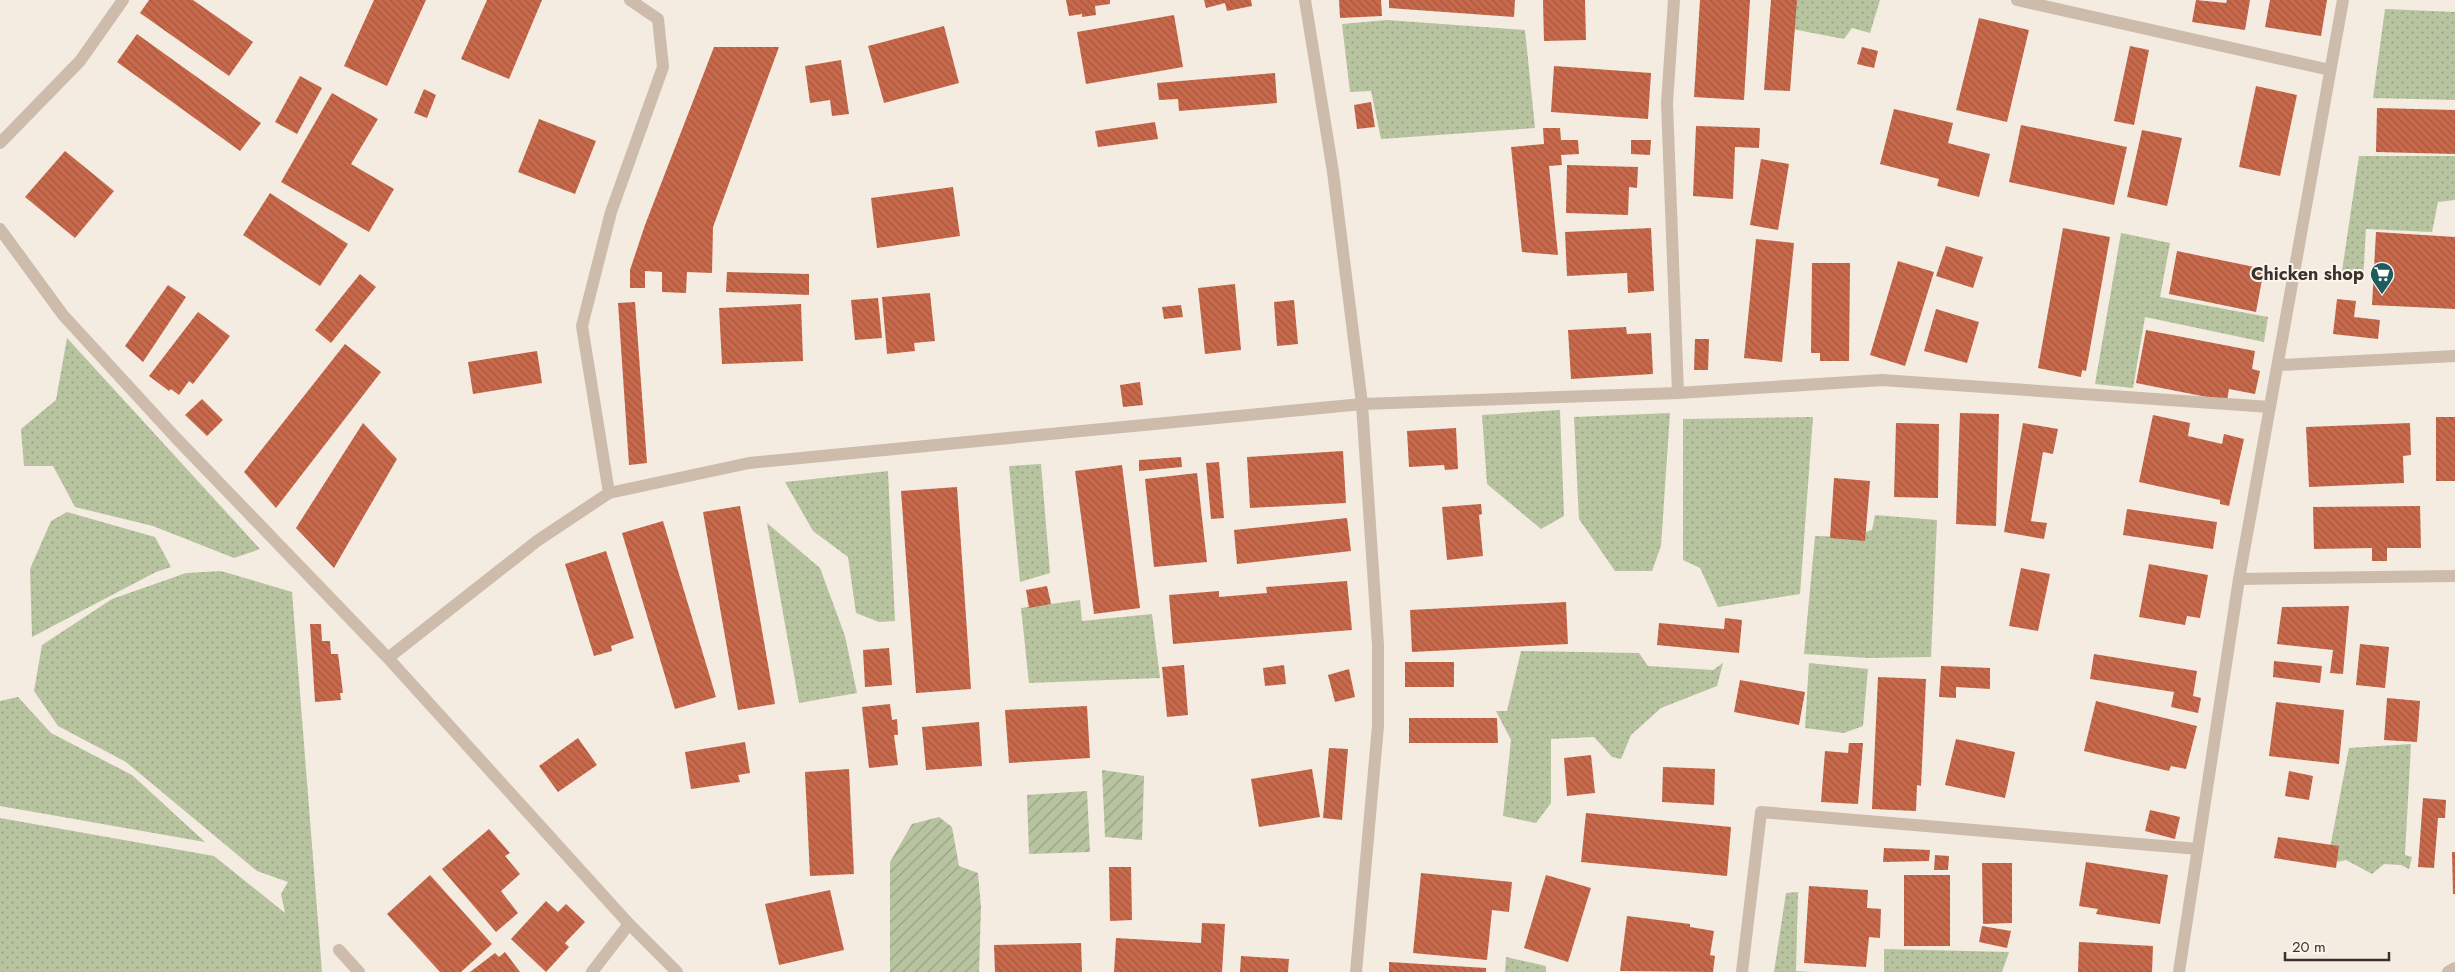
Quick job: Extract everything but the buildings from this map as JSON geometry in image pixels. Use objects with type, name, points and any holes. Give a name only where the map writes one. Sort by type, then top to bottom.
[{"type":"street","points":[[0,143],[80,61],[123,0]]},
{"type":"street","points":[[609,493],[582,326],[611,212],[663,67],[658,19],[630,0]]},
{"type":"street","points":[[1305,0],[1333,172],[1362,404],[1378,645],[1378,726],[1356,972]]},
{"type":"street","points":[[1674,0],[1667,103],[1678,393]]},
{"type":"street","points":[[2017,0],[2330,70]]},
{"type":"street","points":[[2179,972],[2239,579],[2343,0]]},
{"type":"street","points":[[0,229],[63,315],[176,438],[388,658],[629,924],[677,972]]},
{"type":"street","points":[[2278,365],[2455,356]]},
{"type":"street","points":[[388,658],[537,541],[609,493],[749,463],[1362,404],[1678,393],[1882,380],[2270,407]]},
{"type":"street","points":[[2239,579],[2455,576]]},
{"type":"street","points":[[1742,972],[1761,812],[2198,849]]},
{"type":"street","points":[[592,972],[629,924]]},
{"type":"street","points":[[339,950],[359,972]]},
{"type":"street","points":[[2448,972],[2455,968]]},
{"type":"green space","points":[[1795,0],[1880,0],[1870,33],[1852,28],[1844,39],[1792,29]]},
{"type":"green space","points":[[2385,9],[2455,12],[2455,100],[2373,98]]},
{"type":"green space","points":[[1387,20],[1525,30],[1535,128],[1381,139],[1371,91],[1350,92],[1342,24]]},
{"type":"green space","points":[[2359,156],[2455,156],[2455,200],[2438,202],[2432,232],[2366,229],[2363,281],[2341,278]]},
{"type":"green space","points":[[2121,233],[2170,243],[2160,297],[2268,317],[2264,342],[2145,317],[2133,388],[2095,384]]},
{"type":"green space","points":[[67,338],[260,549],[234,558],[153,526],[75,507],[53,466],[24,466],[21,429],[56,400]]},
{"type":"green space","points":[[1560,410],[1564,516],[1541,529],[1487,484],[1482,415]]},
{"type":"green space","points":[[1670,413],[1661,546],[1652,571],[1615,571],[1579,519],[1574,417]]},
{"type":"green space","points":[[1813,417],[1800,594],[1718,607],[1700,568],[1683,560],[1683,419]]},
{"type":"green space","points":[[1041,464],[1050,573],[1020,582],[1009,466]]},
{"type":"green space","points":[[888,471],[895,621],[879,622],[856,613],[848,557],[813,531],[785,482]]},
{"type":"green space","points":[[67,512],[155,537],[171,567],[156,572],[32,637],[30,569],[51,521]]},
{"type":"green space","points":[[1875,515],[1937,520],[1931,657],[1868,658],[1804,654],[1815,536],[1849,537],[1872,530]]},
{"type":"green space","points":[[767,523],[820,568],[845,636],[857,693],[799,703]]},
{"type":"green space","points":[[221,571],[292,592],[322,972],[0,972],[0,818],[214,856],[285,913],[281,894],[288,882],[257,871],[126,762],[58,726],[34,691],[42,645],[112,599],[186,573]]},
{"type":"green space","points":[[1080,600],[1082,621],[1152,614],[1160,678],[1029,683],[1021,608]]},
{"type":"green space","points":[[1521,651],[1639,653],[1648,666],[1713,670],[1723,663],[1717,686],[1661,708],[1631,735],[1621,759],[1612,757],[1594,737],[1551,739],[1551,803],[1536,823],[1503,816],[1511,740],[1496,711],[1507,711]]},
{"type":"green space","points":[[1809,663],[1868,669],[1863,726],[1844,733],[1805,728]]},
{"type":"green space","points":[[18,697],[51,733],[132,775],[205,842],[0,806],[0,701]]},
{"type":"green space","points":[[2411,744],[2405,855],[2412,857],[2409,869],[2401,865],[2384,864],[2372,874],[2346,860],[2327,864],[2349,748]]},
{"type":"green space","points":[[1102,770],[1144,776],[1142,840],[1105,837]]},
{"type":"green space","points":[[1087,791],[1090,852],[1029,854],[1027,795]]},
{"type":"green space","points":[[939,817],[952,827],[959,866],[978,873],[981,907],[979,972],[890,972],[890,862],[912,824]]},
{"type":"green space","points":[[1798,892],[1796,971],[1812,972],[1774,972],[1786,893]]},
{"type":"green space","points":[[1884,949],[2009,952],[2002,972],[1884,972]]},
{"type":"green space","points":[[1506,957],[1546,966],[1546,972],[1505,972]]},
{"type":"place","name":"Chicken shop","points":[[2382,295]]}]
